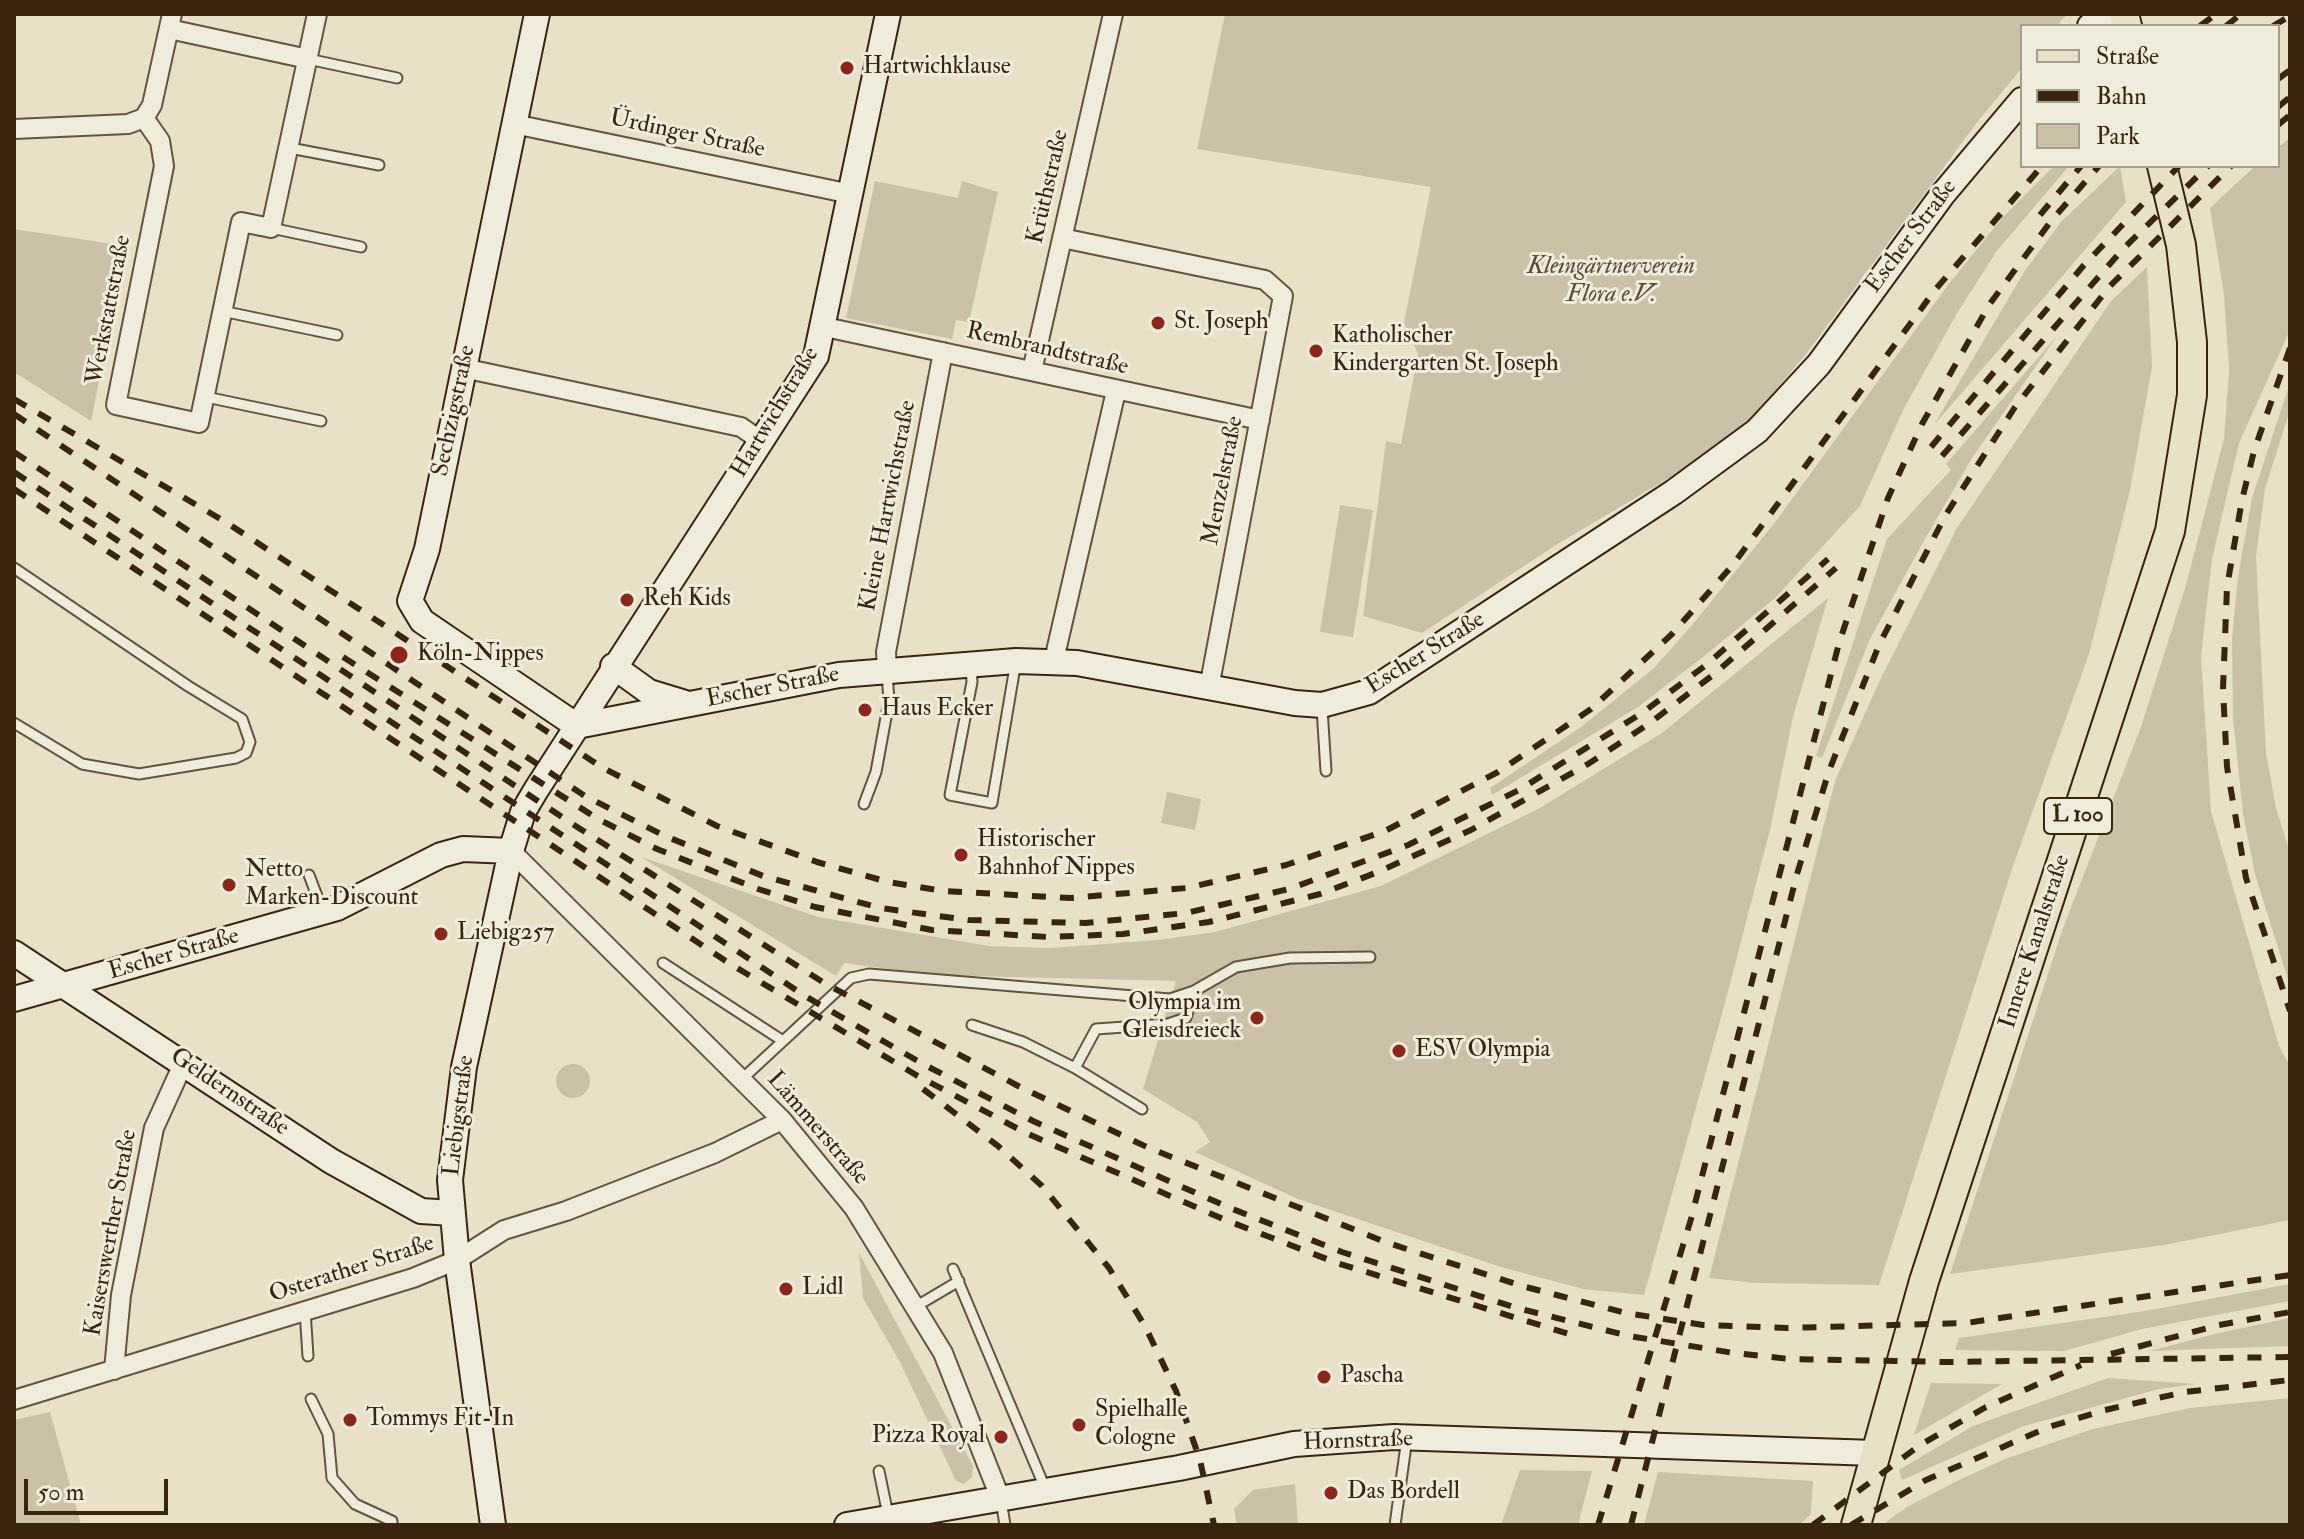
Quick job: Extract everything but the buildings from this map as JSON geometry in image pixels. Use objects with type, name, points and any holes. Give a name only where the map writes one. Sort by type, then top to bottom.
[{"type":"main road","name":"Innere Kanalstraße","points":[[1856,1525],[1929,1267],[2170,531],[2192,395],[2192,342],[2181,245],[2162,168]]},
{"type":"street","points":[[271,228],[317,14]]},
{"type":"street","name":"Sechzigstraße","points":[[537,14],[427,549],[411,594],[412,608],[427,625],[577,726]]},
{"type":"street","name":"Hartwichstraße","points":[[577,726],[816,356],[825,327],[888,14]]},
{"type":"street","name":"Krüthstraße","points":[[1032,371],[1113,14]]},
{"type":"street","points":[[2094,24],[2113,14]]},
{"type":"street","points":[[14,129],[128,124],[144,118],[152,105],[170,22],[308,59]]},
{"type":"street","name":"Escher Straße","points":[[577,726],[887,669],[1016,661],[1054,660],[1322,705],[1346,701],[1397,677],[1674,492],[1757,431],[1819,364],[1943,194],[2020,102]]},
{"type":"street","name":"Werkstattstraße","points":[[144,118],[160,141],[164,166],[116,405],[199,423],[241,222],[271,228]]},
{"type":"street","name":"Ürdinger Straße","points":[[514,124],[851,194]]},
{"type":"street","name":"Menzelstraße","points":[[1062,238],[1265,280],[1283,296],[1209,688]]},
{"type":"street","name":"Rembrandtstraße","points":[[825,327],[1260,420]]},
{"type":"street","name":"Kleine Hartwichstraße","points":[[887,669],[886,652],[943,352]]},
{"type":"street","points":[[463,368],[741,427],[761,441]]},
{"type":"street","points":[[1054,660],[1116,391]]},
{"type":"street","points":[[613,666],[649,692],[690,704]]},
{"type":"street","name":"Liebigstraße","points":[[493,1525],[457,1260],[452,1213],[452,1148],[464,1067],[511,851],[523,812],[577,726]]},
{"type":"street","name":"Escher Straße","points":[[14,999],[324,912],[441,855],[463,849],[511,851]]},
{"type":"street","name":"Lämmerstraße","points":[[511,851],[782,1120],[854,1208],[943,1353],[1001,1500]]},
{"type":"street","name":"Geldernstraße","points":[[14,953],[378,1189],[421,1211],[452,1213]]},
{"type":"street","name":"Kaiserswerther Straße","points":[[114,1370],[121,1295],[154,1128],[184,1062]]},
{"type":"street","name":"Osterather Straße","points":[[14,1400],[413,1278],[457,1260],[504,1230],[566,1211],[700,1159],[782,1120]]},
{"type":"street","name":"Hornstraße","points":[[847,1525],[1001,1500],[1294,1444],[1407,1438],[1875,1453]]},
{"type":"lane","points":[[308,59],[397,78]]},
{"type":"lane","points":[[290,148],[379,165]]},
{"type":"lane","name":"Werkstattstraße","points":[[271,228],[361,247]]},
{"type":"lane","points":[[222,311],[337,335]]},
{"type":"lane","points":[[206,397],[321,421]]},
{"type":"lane","points":[[14,568],[242,719],[250,742],[246,753],[236,758],[139,774],[82,764],[14,723]]},
{"type":"lane","points":[[971,663],[972,682],[950,795],[992,803],[1016,661]]},
{"type":"lane","points":[[864,804],[876,772],[889,701],[887,669]]},
{"type":"lane","points":[[1322,705],[1326,771]]},
{"type":"lane","points":[[309,875],[324,912]]},
{"type":"lane","points":[[741,1080],[851,978],[869,974],[1170,999],[1194,991],[1236,967],[1290,958],[1370,957]]},
{"type":"lane","points":[[663,963],[783,1041]]},
{"type":"lane","points":[[1075,1068],[1096,1029],[1168,1024],[1186,1018],[1194,991]]},
{"type":"lane","points":[[972,1025],[1023,1042],[1075,1068],[1142,1109]]},
{"type":"lane","points":[[953,1269],[1047,1491]]},
{"type":"lane","points":[[915,1307],[959,1281]]},
{"type":"lane","points":[[305,1311],[308,1356]]},
{"type":"lane","points":[[311,1399],[328,1434],[332,1478],[355,1504],[392,1521],[392,1525]]},
{"type":"lane","points":[[1395,1525],[1407,1438]]},
{"type":"lane","points":[[879,1471],[889,1518]]},
{"type":"lane","points":[[1001,1500],[1005,1525]]},
{"type":"green space","name":"Kleingärtnerverein Flora e.V.","points":[[1225,14],[2067,14],[2059,24],[2020,24],[2020,70],[1978,121],[1807,353],[1749,421],[1704,457],[1556,545],[1422,633],[1363,616],[1386,441],[1401,444],[1418,354],[1404,323],[1431,187],[1197,149]]},
{"type":"green space","points":[[2290,138],[2290,330],[2239,443],[2212,559],[2201,657],[2211,811],[2279,1046],[2290,1066],[2290,1220],[2164,1245],[1950,1274],[2063,928],[2141,727],[2186,585],[2224,439],[2229,370],[2224,295],[2210,208],[2253,168],[2280,168],[2280,146]]},
{"type":"green space","points":[[2052,168],[2067,168],[1996,252],[1956,315],[1903,410],[1860,506],[1775,598],[1703,657],[1638,707],[1492,795],[1490,788],[1581,727],[1654,668],[1693,624],[1776,521],[1948,285],[2002,218]]},
{"type":"green space","points":[[2120,168],[2126,202],[1934,425],[2024,272],[2061,222]]},
{"type":"green space","points":[[875,181],[958,198],[962,181],[998,192],[969,322],[956,320],[952,339],[846,318]]},
{"type":"green space","points":[[14,229],[126,246],[91,421],[14,372]]},
{"type":"green space","points":[[2147,267],[2152,367],[2130,490],[2089,654],[2013,866],[1879,1285],[1755,1283],[1709,1278],[1835,781],[1879,682],[1957,528],[2111,301]]},
{"type":"green space","points":[[2057,336],[1972,458],[1921,546],[1870,639],[1822,758],[1816,756],[1887,539],[1951,470],[1946,464]]},
{"type":"green space","points":[[2290,383],[2290,410],[2265,489],[2256,556],[2266,753],[2276,808],[2290,853],[2290,986],[2255,874],[2243,814],[2233,718],[2232,638],[2238,577],[2252,498]]},
{"type":"green space","points":[[1340,505],[1373,510],[1353,637],[1320,632]]},
{"type":"green space","points":[[1828,598],[1793,717],[1770,830],[1725,1003],[1644,1295],[1583,1289],[1501,1267],[1298,1199],[1195,1152],[1210,1142],[1197,1122],[1143,1089],[1176,981],[935,975],[844,963],[836,976],[641,857],[818,917],[989,946],[1051,948],[1158,940],[1215,932],[1381,886],[1538,809],[1662,733]]},
{"type":"green space","points":[[1167,792],[1201,799],[1195,830],[1161,823]]},
{"type":"green space","points":[[573,1064],[585,1069],[590,1081],[585,1093],[573,1098],[561,1093],[556,1081],[561,1069]]},
{"type":"green space","points":[[859,1253],[973,1466],[972,1477],[964,1484],[956,1481],[901,1364],[863,1298]]},
{"type":"green space","points":[[2290,1284],[2290,1301],[2142,1329],[2064,1351],[1955,1350],[1959,1338],[2145,1311]]},
{"type":"green space","points":[[2290,1318],[2290,1346],[2149,1351],[2219,1333]]},
{"type":"green space","points":[[2108,1378],[2196,1384],[2159,1389],[2024,1426],[1902,1480],[1899,1470],[1973,1426]]},
{"type":"green space","points":[[1931,1383],[2002,1384],[1914,1435]]},
{"type":"green space","points":[[2290,1398],[2290,1525],[1886,1525],[1907,1507],[1957,1481],[2005,1459],[2093,1429],[2190,1408]]},
{"type":"green space","points":[[50,1412],[81,1525],[14,1525],[14,1420]]},
{"type":"green space","points":[[1520,1470],[1592,1471],[1578,1525],[1501,1525]]},
{"type":"green space","points":[[1658,1472],[1813,1481],[1811,1514],[1799,1525],[1644,1525]]},
{"type":"green space","points":[[1295,1484],[1298,1525],[1237,1525],[1234,1509],[1253,1490]]},
{"type":"railway","points":[[2203,24],[2216,14]]},
{"type":"railway","points":[[2228,24],[2241,14]]},
{"type":"railway","points":[[2276,24],[2290,16]]},
{"type":"railway","points":[[2280,78],[2290,70]]},
{"type":"railway","points":[[2280,105],[2290,97]]},
{"type":"railway","points":[[2280,123],[2290,115]]},
{"type":"railway","points":[[14,399],[224,521],[603,768],[717,826],[817,862],[888,882],[943,891],[1070,898],[1187,888],[1286,865],[1385,831],[1498,772],[1591,709],[1672,634],[1732,566],[1935,290],[2040,168]]},
{"type":"railway","points":[[2040,215],[2079,168]]},
{"type":"railway","points":[[1598,1525],[1691,1219],[1839,643],[1888,498],[1922,424],[1989,305],[2051,221],[2097,168]]},
{"type":"railway","points":[[1931,447],[2084,265],[2177,168]]},
{"type":"railway","points":[[1942,456],[2123,249],[2206,168]]},
{"type":"railway","points":[[1631,1525],[1797,874],[1829,771],[1879,645],[1945,516],[2015,407],[2110,286],[2229,168]]},
{"type":"railway","points":[[2290,348],[2254,451],[2242,500],[2227,587],[2223,689],[2227,767],[2246,878],[2290,1011]]},
{"type":"railway","points":[[14,414],[585,796],[665,836],[763,876],[880,908],[968,920],[1085,923],[1186,913],[1289,889],[1408,845],[1519,790],[1642,713],[1706,665],[1828,559]]},
{"type":"railway","points":[[14,452],[574,825],[826,984],[1022,1088],[1149,1148],[1388,1243],[1522,1286],[1626,1313],[1703,1325],[1787,1328],[1966,1323],[2290,1275]]},
{"type":"railway","points":[[14,472],[805,996],[923,1064],[1033,1121],[1230,1208],[1342,1252],[1517,1308],[1629,1336],[1734,1353],[1789,1359],[1946,1362],[2290,1357]]},
{"type":"railway","points":[[14,489],[732,965],[916,1075],[1026,1133],[1223,1219],[1337,1263],[1569,1334]]},
{"type":"railway","points":[[343,657],[598,819],[657,849],[758,889],[815,907],[932,930],[1048,937],[1123,934],[1209,922],[1320,894],[1471,830],[1588,764],[1650,723],[1713,675],[1836,568]]},
{"type":"railway","points":[[923,1089],[998,1146],[1042,1186],[1109,1268],[1145,1326],[1176,1391],[1200,1460],[1214,1525]]},
{"type":"railway","points":[[2111,1354],[2219,1325],[2290,1312]]},
{"type":"railway","points":[[1813,1525],[1920,1445],[1986,1407],[2081,1365]]},
{"type":"railway","points":[[1851,1525],[1926,1480],[2049,1427],[2105,1410],[2185,1392],[2290,1380]]},
{"type":"place","name":"Hartwichklause","points":[[847,68]]},
{"type":"place","name":"St. Joseph","points":[[1158,323]]},
{"type":"place","name":"Katholischer Kindergarten St. Joseph","points":[[1316,351]]},
{"type":"place","name":"Reh Kids","points":[[627,600]]},
{"type":"place","name":"Köln-Nippes","points":[[399,655]]},
{"type":"place","name":"Haus Ecker","points":[[865,710]]},
{"type":"place","name":"Historischer Bahnhof Nippes","points":[[961,855]]},
{"type":"place","name":"Netto Marken-Discount","points":[[229,885]]},
{"type":"place","name":"Liebig257","points":[[441,934]]},
{"type":"place","name":"Olympia im Gleisdreieck","points":[[1257,1018]]},
{"type":"place","name":"ESV Olympia","points":[[1399,1051]]},
{"type":"place","name":"Lidl","points":[[786,1289]]},
{"type":"place","name":"Pascha","points":[[1324,1377]]},
{"type":"place","name":"Tommys Fit-In","points":[[350,1420]]},
{"type":"place","name":"Spielhalle Cologne","points":[[1079,1425]]},
{"type":"place","name":"Pizza Royal","points":[[1001,1437]]},
{"type":"place","name":"Das Bordell","points":[[1331,1493]]}]
